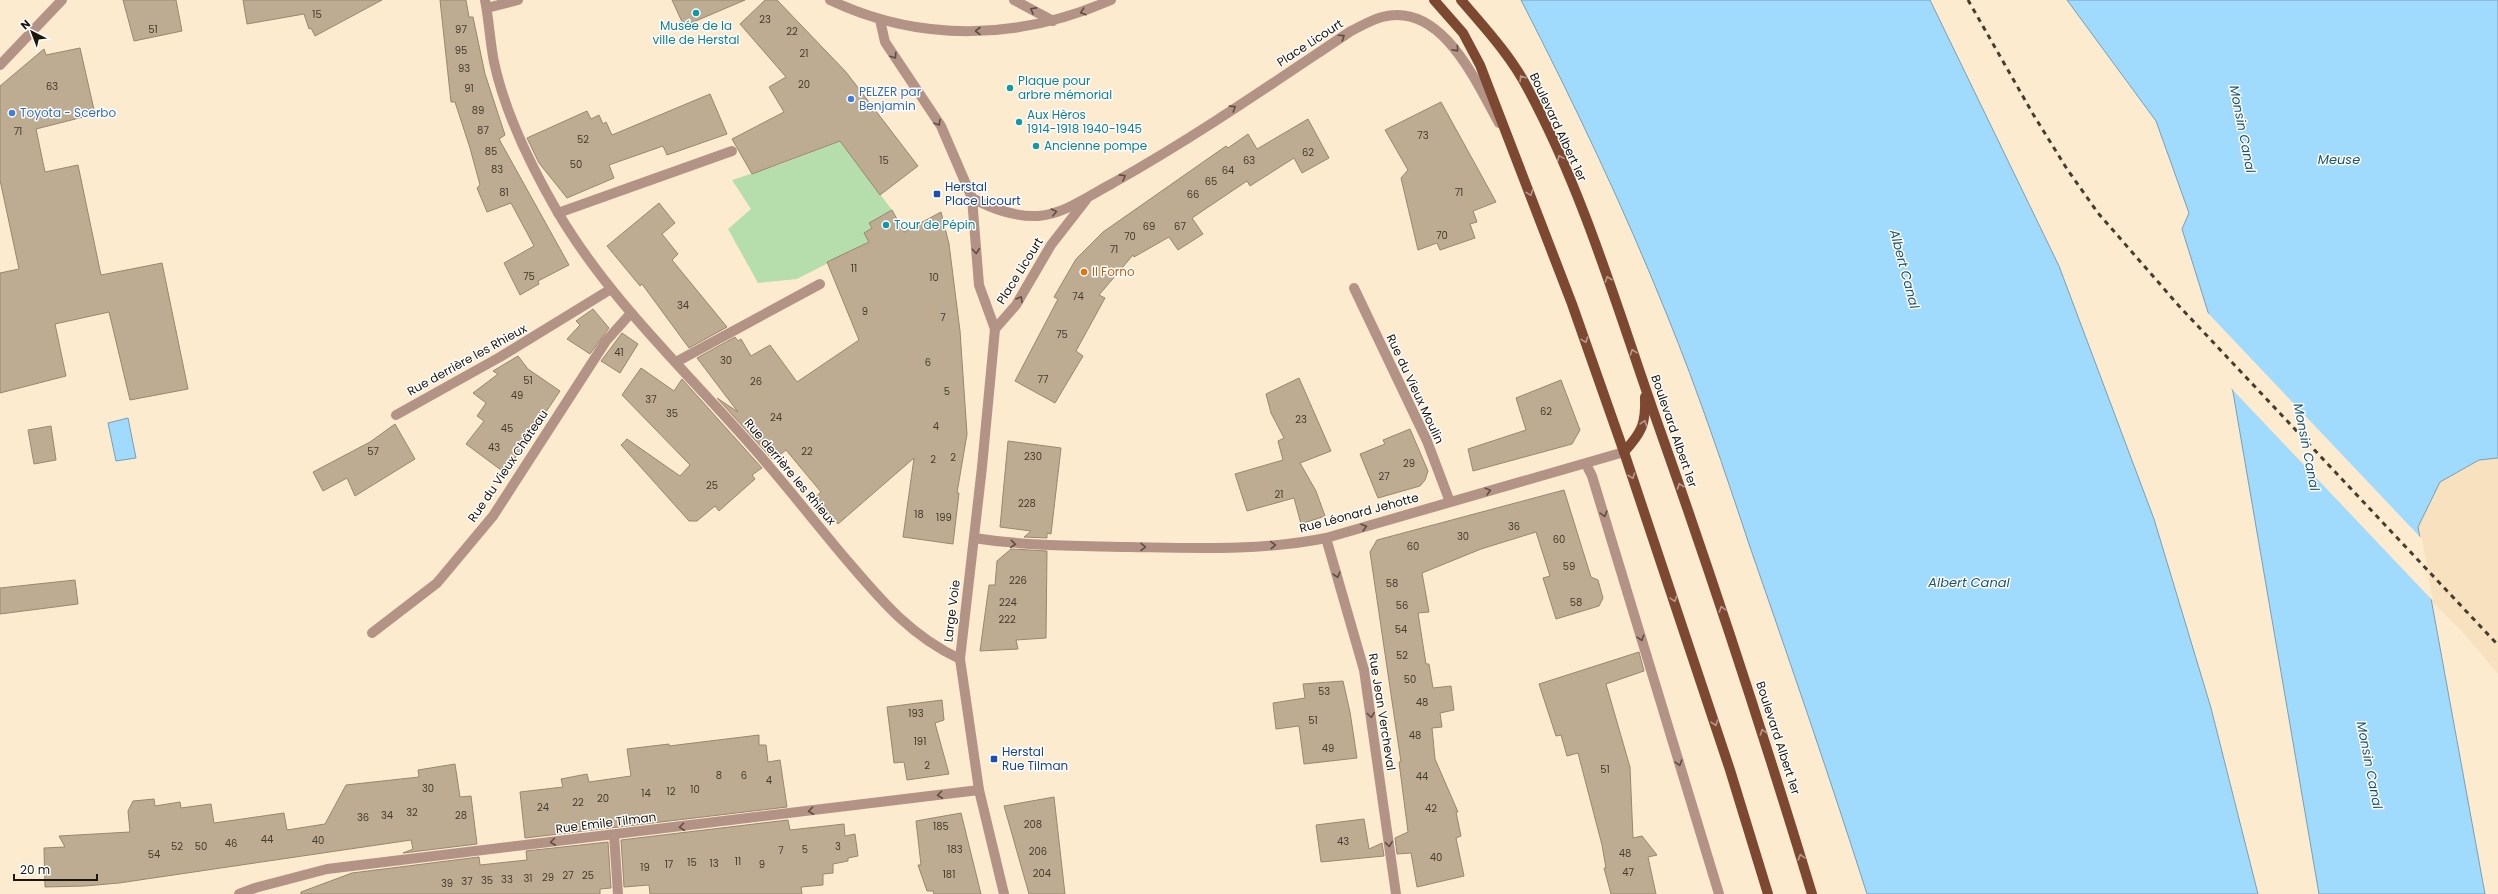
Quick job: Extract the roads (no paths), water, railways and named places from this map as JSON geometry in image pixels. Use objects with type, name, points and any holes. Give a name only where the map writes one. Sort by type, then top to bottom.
[{"type":"main road","points":[[1434,0],[1450,16],[1471,47],[1488,82],[1510,144],[1572,304],[1624,452],[1730,770],[1768,894]]},
{"type":"main road","name":"Boulevard Albert 1er","points":[[1461,0],[1514,65],[1528,88],[1587,223],[1750,692],[1812,894]]},
{"type":"main road","points":[[1624,452],[1642,428],[1646,418],[1645,387]]},
{"type":"street","points":[[0,65],[62,0]]},
{"type":"street","points":[[486,4],[518,0]]},
{"type":"street","points":[[830,0],[880,20],[918,28],[972,31],[1017,29],[1053,21],[1083,12],[1111,0]]},
{"type":"street","points":[[1014,0],[1053,21]]},
{"type":"street","name":"Rue derrière les Rhieux","points":[[486,4],[494,63],[518,137],[558,212],[611,289],[750,444],[884,603],[912,631],[936,648],[960,659]]},
{"type":"street","name":"Place Licourt","points":[[972,198],[993,209],[1017,215],[1039,216],[1065,209],[1162,155],[1351,31],[1382,17],[1404,16],[1424,22],[1445,36],[1461,55],[1510,144]]},
{"type":"street","name":"Place Licourt","points":[[880,20],[885,42],[941,126],[972,198],[979,285],[995,328],[1016,305],[1051,245],[1089,196]]},
{"type":"street","points":[[558,212],[732,151]]},
{"type":"street","points":[[676,362],[820,284]]},
{"type":"street","name":"Rue du Vieux Moulin","points":[[1354,288],[1427,441],[1450,502]]},
{"type":"street","name":"Rue derrière les Rhieux","points":[[396,414],[500,357],[611,289]]},
{"type":"street","name":"Rue du Vieux Château","points":[[372,633],[437,584],[493,516],[606,341],[631,313]]},
{"type":"street","name":"Large Voie","points":[[995,328],[960,659],[979,790],[1004,894]]},
{"type":"street","name":"Rue Léonard Jehotte","points":[[974,538],[1014,545],[1210,548],[1298,544],[1326,538],[1624,452]]},
{"type":"street","points":[[1586,464],[1592,476],[1719,894]]},
{"type":"street","name":"Rue Jean Vercheval","points":[[1326,538],[1364,670],[1396,894]]},
{"type":"street","name":"Rue Emile Tilman","points":[[239,894],[262,886],[327,869],[979,790]]},
{"type":"street","points":[[614,835],[618,894]]},
{"type":"water","name":"Albert Canal","points":[[1521,0],[1930,0],[2059,266],[2154,519],[2211,708],[2258,894],[1867,894],[1795,677],[1700,401],[1678,344],[1651,275],[1616,195]]},
{"type":"water","name":"Meuse","points":[[2067,0],[2498,0],[2498,458],[2479,460],[2440,482],[2418,527],[2485,894],[2319,894],[2233,392],[2182,229],[2189,213],[2156,121]]},
{"type":"water","points":[[128,418],[136,458],[116,461],[108,423]]},
{"type":"railway","points":[[1968,0],[2033,114],[2067,169],[2098,213],[2179,306],[2498,645]]},
{"type":"place","name":"Musée de la ville de Herstal","points":[[696,13]]},
{"type":"place","name":"Plaque pour arbre mémorial","points":[[1010,88]]},
{"type":"place","name":"PELZER par Benjamin","points":[[851,99]]},
{"type":"place","name":"Toyota - Scerbo","points":[[12,113]]},
{"type":"place","name":"Aux Hèros 1914-1918 1940-1945","points":[[1019,122]]},
{"type":"place","name":"Ancienne pompe","points":[[1036,146]]},
{"type":"place","name":"Herstal Place Licourt","points":[[937,194]]},
{"type":"place","name":"Tour de Pépin","points":[[886,225]]},
{"type":"place","name":"Il Forno","points":[[1084,272]]},
{"type":"place","name":"Herstal Rue Tilman","points":[[994,759]]},
{"type":"water label","name":"Monsin Canal","points":[[2243,129]]},
{"type":"water label","name":"Monsin Canal","points":[[2307,447]]},
{"type":"water label","name":"Monsin Canal","points":[[2370,765]]}]
